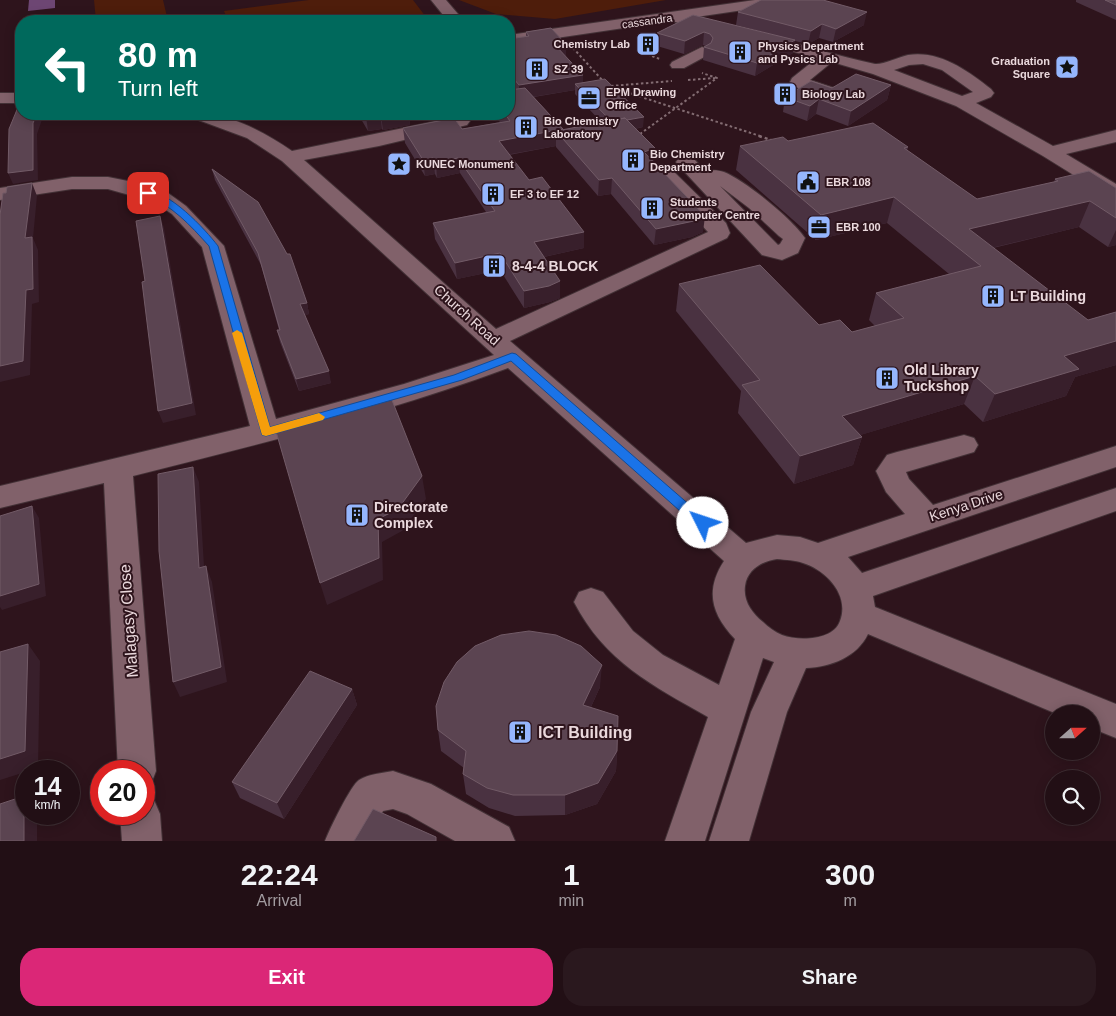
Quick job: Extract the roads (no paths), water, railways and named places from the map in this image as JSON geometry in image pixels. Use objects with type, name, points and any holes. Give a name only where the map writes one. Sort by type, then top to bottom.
[{"type":"lane","points":[[438,0],[451,15]]},
{"type":"lane","name":"cassandra","points":[[515,39],[782,0],[796,0]]},
{"type":"lane","points":[[672,17],[741,33],[879,70],[962,102],[1050,152],[1116,193]]},
{"type":"lane","points":[[678,73],[702,52]]},
{"type":"lane","points":[[829,57],[798,82],[831,93]]},
{"type":"lane","points":[[879,70],[894,63],[926,58],[960,73],[985,93],[962,102]]},
{"type":"lane","name":"Church Road","points":[[219,120],[254,134],[289,157],[744,559]]},
{"type":"lane","points":[[289,157],[379,140],[461,120]]},
{"type":"lane","points":[[1050,152],[1116,136]]},
{"type":"lane","points":[[686,162],[701,178],[717,195],[770,250],[782,253],[790,248],[794,238],[776,221],[724,180],[714,175],[701,178]]},
{"type":"lane","points":[[0,497],[118,470],[266,432],[458,378],[503,348],[719,233],[718,228],[661,170]]},
{"type":"lane","points":[[0,194],[79,181],[103,181],[131,187],[165,200],[195,225],[213,246],[266,432]]},
{"type":"lane","points":[[691,200],[717,195]]},
{"type":"lane","points":[[927,518],[896,484],[891,471],[897,462],[964,445]]},
{"type":"lane","name":"Kenya Drive","points":[[818,555],[1116,456]]},
{"type":"lane","name":"Malagasy Close","points":[[118,470],[136,760]]},
{"type":"lane","points":[[857,603],[1116,498]]},
{"type":"lane","points":[[777,547],[798,548],[818,555],[836,566],[849,580],[857,603],[853,633],[839,646],[818,653],[795,653],[773,647],[753,636],[738,621],[730,604],[728,587],[733,571],[744,559],[759,550],[777,547]]},
{"type":"lane","points":[[591,602],[620,641],[651,666],[728,709]]},
{"type":"lane","points":[[857,603],[1116,722]]},
{"type":"lane","points":[[685,841],[753,636]]},
{"type":"lane","points":[[729,841],[769,712],[795,653]]},
{"type":"lane","points":[[346,841],[371,794],[393,790],[417,798],[495,841]]},
{"type":"lane","points":[[141,825],[142,841]]},
{"type":"place","name":"Chemistry Lab","points":[[648,44]]},
{"type":"place","name":"Physics Department and Pysics Lab","points":[[740,52]]},
{"type":"place","name":"Graduation Square","points":[[1067,67]]},
{"type":"place","name":"SZ 39","points":[[537,69]]},
{"type":"place","name":"Biology Lab","points":[[785,94]]},
{"type":"place","name":"EPM Drawing Office","points":[[589,98]]},
{"type":"place","name":"Bio Chemistry Laboratory","points":[[526,127]]},
{"type":"place","name":"Bio Chemistry Department","points":[[633,160]]},
{"type":"place","name":"KUNEC Monument","points":[[399,164]]},
{"type":"place","name":"EBR 108","points":[[808,182]]},
{"type":"place","name":"EF 3 to EF 12","points":[[493,194]]},
{"type":"place","name":"Students Computer Centre","points":[[652,208]]},
{"type":"place","name":"EBR 100","points":[[819,227]]},
{"type":"place","name":"8-4-4 BLOCK","points":[[494,266]]},
{"type":"place","name":"LT Building","points":[[993,296]]},
{"type":"place","name":"Old Library Tuckshop","points":[[887,378]]},
{"type":"place","name":"Directorate Complex","points":[[357,515]]},
{"type":"place","name":"ICT Building","points":[[520,732]]}]
